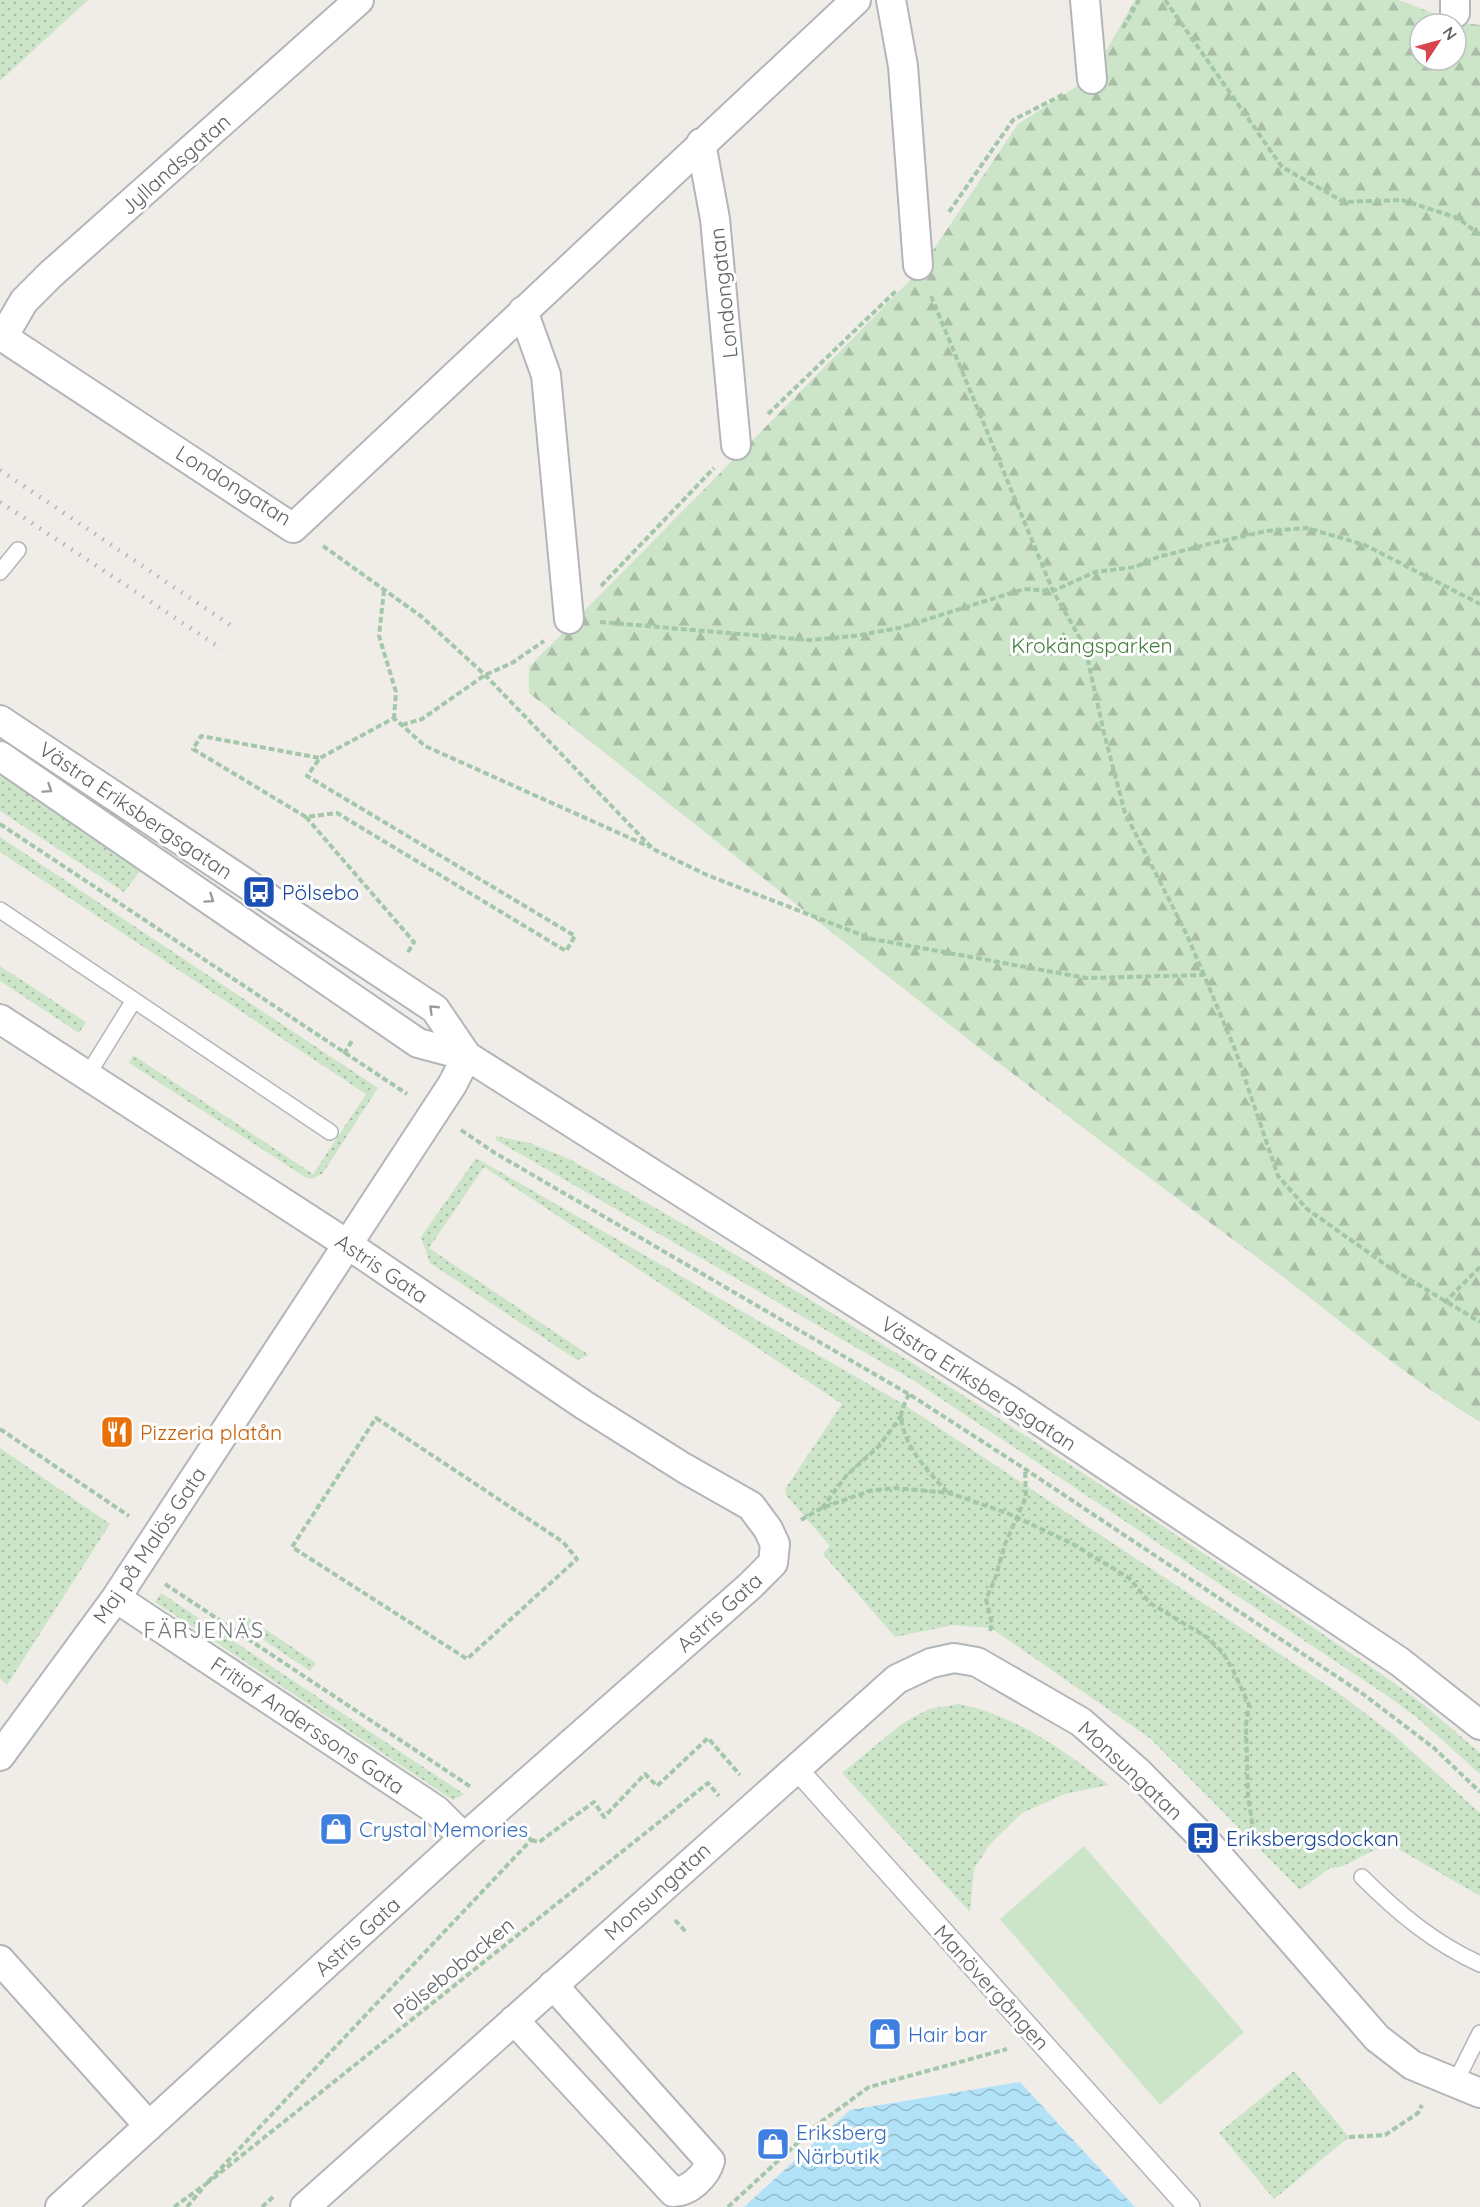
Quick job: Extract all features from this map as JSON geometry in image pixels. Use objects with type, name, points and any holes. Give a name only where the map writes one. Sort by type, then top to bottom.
[{"type":"street","name":"Jyllandsgatan","points":[[2,336],[24,301],[50,275],[359,0]]},
{"type":"street","name":"Londongatan","points":[[2,336],[293,528],[856,0]]},
{"type":"street","points":[[891,0],[903,66],[918,265]]},
{"type":"street","points":[[1085,0],[1092,79]]},
{"type":"street","name":"Londongatan","points":[[701,143],[716,219],[736,445]]},
{"type":"street","points":[[523,311],[546,375],[569,619]]},
{"type":"street","name":"Västra Eriksbergsgatan","points":[[0,720],[435,1009],[467,1056]]},
{"type":"street","name":"Västra Eriksbergsgatan","points":[[0,756],[418,1044],[467,1056],[1007,1399],[1400,1662],[1480,1725]]},
{"type":"street","name":"Astris Gata","points":[[0,1019],[347,1244],[584,1405],[684,1468],[751,1506],[775,1544],[773,1563],[750,1586],[464,1838],[60,2207]]},
{"type":"street","name":"Maj på Malös Gata","points":[[2,1750],[116,1598],[434,1112],[467,1056]]},
{"type":"street","name":"Fritiof Anderssons Gata","points":[[116,1598],[436,1810],[464,1838]]},
{"type":"street","name":"Monsungatan","points":[[305,2207],[795,1767],[897,1679],[914,1669],[954,1659],[977,1662],[1081,1722],[1138,1772],[1203,1838],[1377,2038],[1412,2065],[1458,2084]]},
{"type":"street","name":"Manövergången","points":[[795,1767],[1189,2207]]},
{"type":"street","points":[[0,1960],[149,2126]]},
{"type":"street","points":[[514,2020],[673,2192],[682,2192],[700,2178],[707,2171],[710,2161],[553,1985]]},
{"type":"lane","points":[[0,572],[18,550]]},
{"type":"lane","points":[[0,910],[330,1132]]},
{"type":"lane","points":[[87,1076],[134,1000]]},
{"type":"lane","points":[[1362,1877],[1396,1912],[1448,1949],[1480,1964]]},
{"type":"lane","points":[[1458,2084],[1480,2033]]},
{"type":"path","points":[[1121,30],[1139,0]]},
{"type":"path","points":[[1165,0],[1282,167],[1344,202],[1402,200],[1458,218],[1480,235]]},
{"type":"path","points":[[402,725],[422,719],[485,675],[512,663],[569,619],[736,445],[914,274],[962,191],[1013,120],[1092,79]]},
{"type":"path","points":[[918,265],[1053,591],[1085,647],[1125,813],[1186,933],[1236,1052],[1278,1176],[1307,1209],[1444,1303],[1480,1322]]},
{"type":"path","points":[[293,528],[422,617],[485,675],[653,849]]},
{"type":"path","points":[[569,619],[810,640],[899,628],[1024,589],[1053,591],[1095,572],[1136,567],[1158,557],[1266,531],[1307,528],[1365,545],[1480,604]]},
{"type":"path","points":[[384,589],[379,636],[396,692],[394,718]]},
{"type":"path","points":[[394,718],[425,746],[653,849],[707,876],[872,939],[1086,978],[1203,975]]},
{"type":"path","points":[[306,817],[337,813],[566,951],[575,936],[307,776],[320,758],[394,718]]},
{"type":"path","points":[[320,758],[201,736],[193,749],[306,817],[414,942],[404,959]]},
{"type":"path","points":[[0,824],[495,1153],[909,1394],[1025,1469],[1363,1694],[1434,1748],[1480,1792]]},
{"type":"path","points":[[1444,1303],[1480,1267]]},
{"type":"path","points":[[822,1508],[846,1476],[880,1445],[901,1416],[909,1394]]},
{"type":"path","points":[[901,1416],[910,1445],[920,1463],[949,1493]]},
{"type":"path","points":[[376,1418],[563,1542],[577,1559],[467,1659],[292,1547],[376,1418]]},
{"type":"path","points":[[0,1429],[132,1517]]},
{"type":"path","points":[[989,1635],[992,1624],[986,1599],[995,1579],[1005,1544],[1026,1497],[1025,1469]]},
{"type":"path","points":[[771,1538],[822,1508],[869,1491],[895,1488],[949,1493],[991,1507],[1071,1543],[1129,1578],[1150,1604],[1208,1638],[1223,1653],[1249,1705],[1246,1725],[1248,1796],[1252,1829],[1244,1839]]},
{"type":"path","points":[[136,1566],[475,1789],[531,1840],[539,1842],[594,1802],[604,1817],[645,1774],[657,1786],[708,1738],[740,1775]]},
{"type":"path","name":"Pölsebobacken","points":[[174,2207],[206,2184],[708,1784],[718,1794]]},
{"type":"path","name":"Pölsebobacken","points":[[187,2207],[206,2184],[531,1840]]},
{"type":"path","points":[[673,1918],[687,1933]]},
{"type":"path","points":[[728,2207],[818,2124],[869,2087],[1039,2040]]},
{"type":"path","points":[[1349,2137],[1385,2134],[1458,2084]]},
{"type":"green space","points":[[0,0],[88,0],[0,81]]},
{"type":"green space","name":"Krokängsparken","points":[[1135,0],[1399,0],[1430,12],[1408,12],[1408,72],[1468,72],[1468,24],[1480,25],[1480,1422],[1389,1359],[1062,1112],[529,693],[529,667],[919,271],[1018,124],[1091,77]]},
{"type":"green space","points":[[0,774],[123,853],[140,871],[124,892],[0,811]]},
{"type":"green space","points":[[0,837],[378,1088],[323,1173],[312,1179],[305,1177],[129,1063],[133,1055],[313,1174],[366,1094],[0,852]]},
{"type":"green space","points":[[0,966],[86,1022],[79,1033],[0,981]]},
{"type":"green space","points":[[496,1136],[530,1143],[569,1159],[675,1219],[883,1345],[1088,1476],[1424,1705],[1480,1753],[1480,1774],[1421,1721],[1392,1699],[916,1382],[496,1140]]},
{"type":"green space","points":[[476,1158],[903,1404],[1337,1692],[1394,1735],[1480,1813],[1480,1896],[1388,1843],[1341,1867],[1330,1868],[1300,1890],[1151,1739],[991,1628],[953,1625],[895,1637],[823,1554],[830,1546],[786,1495],[785,1489],[842,1404],[484,1167],[429,1248],[589,1355],[577,1360],[430,1263],[421,1237]]},
{"type":"green space","points":[[0,1448],[110,1524],[7,1685],[0,1678]]},
{"type":"green space","points":[[161,1593],[464,1794],[453,1800],[155,1602]]},
{"type":"green space","points":[[247,1617],[316,1663],[310,1671],[241,1625]]},
{"type":"green space","points":[[959,1704],[980,1709],[1020,1726],[1057,1747],[1109,1785],[1065,1794],[1022,1813],[990,1844],[974,1869],[970,1912],[842,1773],[903,1723],[929,1709]]},
{"type":"green space","points":[[1084,1846],[1244,2032],[1160,2105],[1000,1919]]},
{"type":"green space","points":[[1294,2071],[1349,2137],[1274,2199],[1219,2133]]},
{"type":"water","points":[[1020,2082],[1135,2207],[744,2207],[850,2110]]},
{"type":"railway","points":[[0,470],[236,629]]},
{"type":"railway","points":[[0,502],[222,649]]},
{"type":"place","name":"Pölsebo","points":[[259,892]]},
{"type":"place","name":"Pizzeria platån","points":[[117,1432]]},
{"type":"place","name":"Crystal Memories","points":[[336,1829]]},
{"type":"place","name":"Eriksbergsdockan","points":[[1203,1838]]},
{"type":"place","name":"Hair bar","points":[[885,2034]]},
{"type":"place","name":"Eriksberg Närbutik","points":[[773,2144]]},
{"type":"district","name":"FÄRJENÄS","points":[[204,1630]]}]
